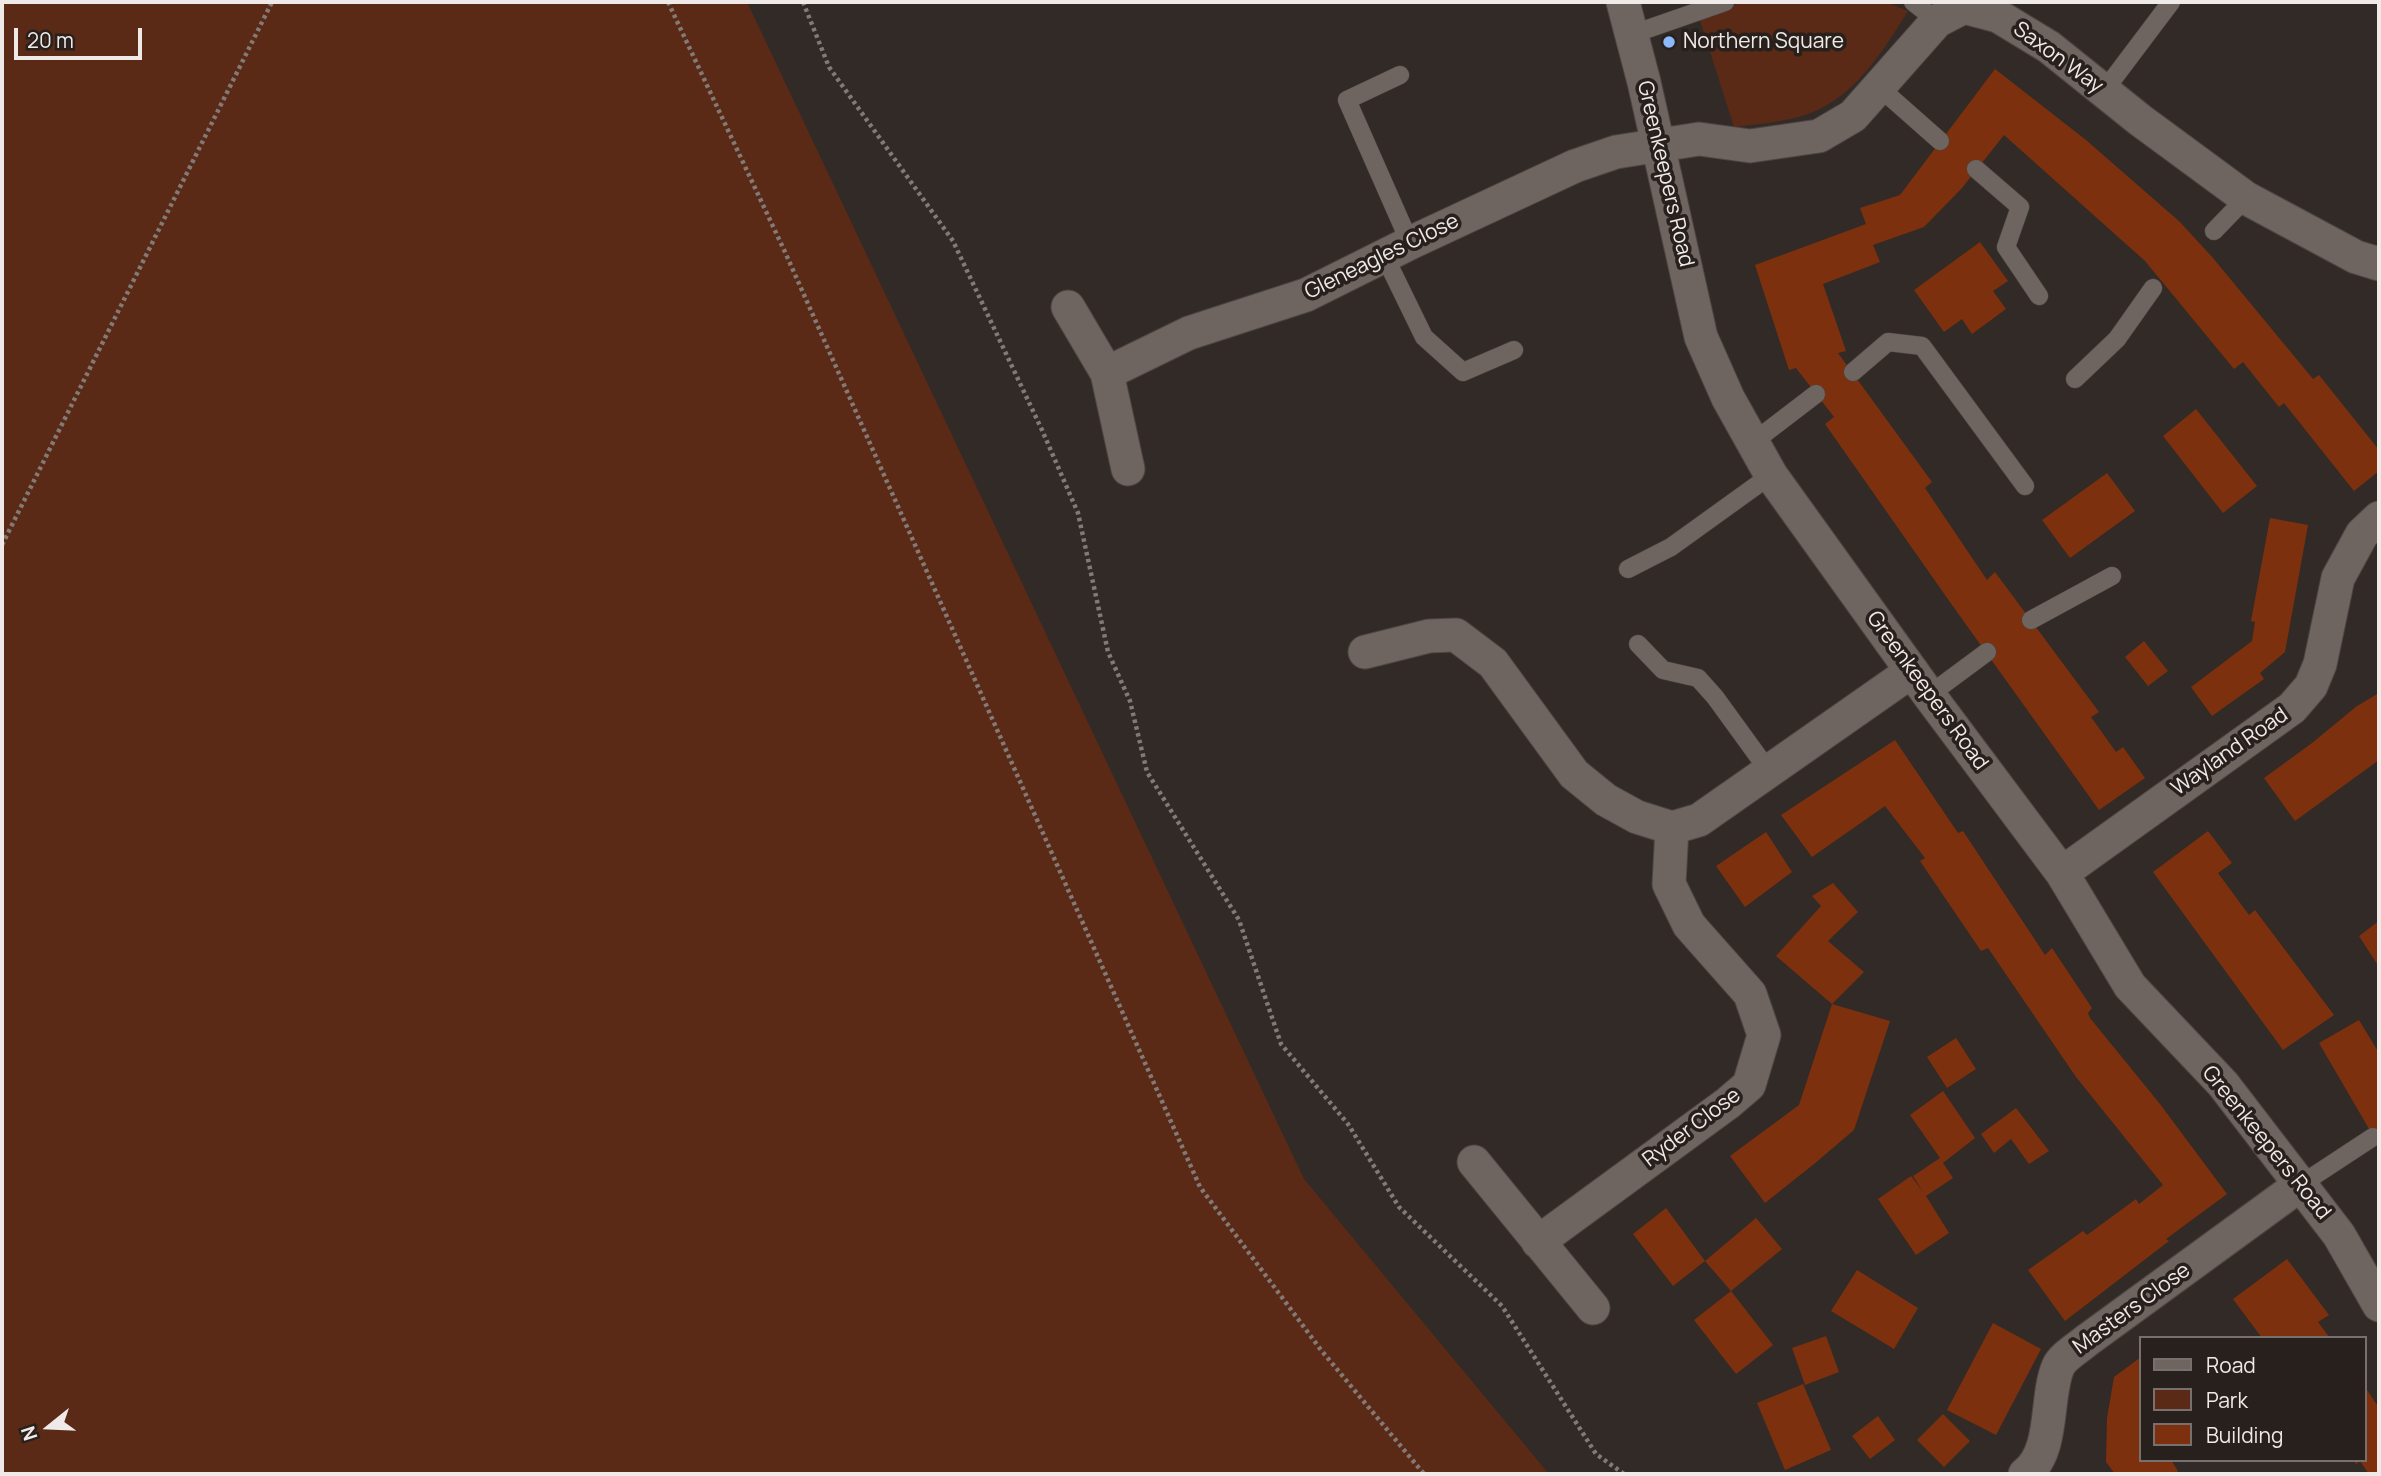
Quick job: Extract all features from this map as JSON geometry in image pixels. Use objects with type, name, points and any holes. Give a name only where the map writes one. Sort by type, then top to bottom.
[{"type":"street","name":"Greenkeepers Road","points":[[1623,2],[1633,34],[1701,337],[1728,398],[1752,443],[1771,475],[2062,873],[2130,986],[2223,1084],[2339,1235],[2379,1306]]},
{"type":"street","name":"Saxon Way","points":[[1658,144],[1699,139],[1750,146],[1819,136],[1853,116],[1880,88],[1944,8],[1998,16],[2049,47],[2246,198],[2356,257],[2379,264]]},
{"type":"street","name":"Gleneagles Close","points":[[1107,373],[1189,333],[1306,295],[1397,249],[1575,166],[1616,152],[1658,144]]},
{"type":"street","points":[[1068,307],[1107,373],[1128,469]]},
{"type":"street","name":"Wayland Road","points":[[2062,873],[2292,709],[2311,686],[2320,664],[2338,578],[2362,534],[2379,518]]},
{"type":"street","points":[[1365,652],[1429,636],[1456,635],[1493,663],[1574,775],[1606,800],[1637,817],[1672,828],[1699,820],[1768,770],[1921,683]]},
{"type":"street","name":"Ryder Close","points":[[1538,1242],[1749,1085],[1764,1035],[1750,994],[1689,925],[1669,884],[1672,828]]},
{"type":"street","points":[[1474,1162],[1593,1308]]},
{"type":"street","name":"Masters Close","points":[[2025,1474],[2033,1468],[2045,1436],[2059,1365],[2086,1340],[2300,1185]]},
{"type":"lane","points":[[1633,34],[1725,2]]},
{"type":"lane","points":[[2104,91],[2171,2]]},
{"type":"lane","points":[[1400,75],[1347,100],[1424,337],[1463,372],[1514,349]]},
{"type":"lane","points":[[1880,88],[1940,141]]},
{"type":"lane","points":[[1976,169],[2020,207],[2006,247],[2039,296]]},
{"type":"lane","points":[[2214,230],[2246,198]]},
{"type":"lane","points":[[2075,379],[2117,339],[2152,288]]},
{"type":"lane","points":[[1853,372],[1888,342],[1922,346],[2025,485]]},
{"type":"lane","points":[[1752,443],[1816,394]]},
{"type":"lane","points":[[1628,569],[1671,547],[1771,475]]},
{"type":"lane","points":[[2031,620],[2112,576]]},
{"type":"lane","points":[[1638,644],[1663,670],[1698,678],[1768,770]]},
{"type":"lane","points":[[1921,683],[1987,652]]},
{"type":"lane","points":[[2300,1185],[2373,1137]]},
{"type":"path","points":[[2,545],[272,2]]},
{"type":"path","points":[[668,2],[785,252],[1200,1187],[1321,1350],[1424,1474]]},
{"type":"path","points":[[803,2],[829,67],[953,241],[1042,430],[1078,513],[1108,652],[1130,701],[1147,772],[1239,920],[1281,1044],[1348,1124],[1399,1207],[1502,1306],[1596,1454],[1625,1474]]},
{"type":"green space","points":[[2,2],[747,2],[1304,1179],[1549,1474],[2,1474]]},
{"type":"green space","points":[[1743,2],[1885,2],[1908,11],[1866,71],[1840,96],[1825,106],[1799,117],[1734,127],[1699,17]]},
{"type":"building","points":[[1995,69],[2086,140],[2180,222],[2313,379],[2319,375],[2379,450],[2379,471],[2354,491],[2284,403],[2279,407],[2243,362],[2234,369],[2145,261],[2004,135],[1962,188],[1924,227],[1873,245],[1880,262],[1823,284],[1846,351],[1838,353],[1932,482],[1925,488],[1987,580],[1995,572],[2099,712],[2091,717],[2116,752],[2123,747],[2145,778],[2099,810],[1825,424],[1834,417],[1796,368],[1789,370],[1755,265],[1866,224],[1860,208],[1900,195]]},
{"type":"building","points":[[1980,242],[2008,281],[1993,291],[2006,309],[1972,334],[1962,319],[1944,332],[1914,290]]},
{"type":"building","points":[[2196,409],[2257,486],[2223,513],[2163,436]]},
{"type":"building","points":[[2107,473],[2135,511],[2070,558],[2042,520]]},
{"type":"building","points":[[2270,518],[2308,525],[2285,652],[2260,673],[2264,679],[2212,716],[2191,687],[2252,641],[2255,622],[2251,621]]},
{"type":"building","points":[[2144,641],[2168,671],[2148,686],[2125,657]]},
{"type":"building","points":[[2379,693],[2379,760],[2295,821],[2264,778],[2357,706]]},
{"type":"building","points":[[1895,740],[1958,833],[1963,831],[2045,955],[2052,948],[2092,1008],[2088,1013],[2090,1018],[2160,1104],[2227,1194],[2166,1239],[2169,1241],[2065,1321],[2028,1270],[2083,1231],[2087,1235],[2136,1199],[2139,1204],[2163,1185],[2076,1077],[1988,948],[1981,951],[1920,861],[1925,858],[1885,806],[1812,857],[1781,815]]},
{"type":"building","points":[[2208,831],[2232,863],[2218,873],[2249,915],[2255,910],[2334,1015],[2283,1050],[2153,872]]},
{"type":"building","points":[[1766,832],[1792,872],[1745,907],[1716,866]]},
{"type":"building","points":[[1833,883],[1858,912],[1828,941],[1864,972],[1832,1004],[1776,956],[1821,906],[1812,896]]},
{"type":"building","points":[[2379,921],[2379,967],[2359,936]]},
{"type":"building","points":[[1832,1004],[1890,1021],[1854,1130],[1765,1203],[1730,1156],[1799,1105]]},
{"type":"building","points":[[2359,1020],[2379,1053],[2379,1146],[2319,1043]]},
{"type":"building","points":[[1956,1038],[1976,1069],[1947,1088],[1927,1057]]},
{"type":"building","points":[[1943,1091],[1975,1138],[1943,1163],[1953,1178],[1926,1196],[1949,1233],[1916,1255],[1878,1199],[1911,1176],[1923,1192],[1913,1176],[1940,1158],[1910,1115]]},
{"type":"building","points":[[2016,1108],[2049,1151],[2029,1164],[2011,1139],[1994,1153],[1981,1134]]},
{"type":"building","points":[[1666,1208],[1705,1261],[1673,1286],[1633,1234]]},
{"type":"building","points":[[1756,1218],[1782,1249],[1731,1291],[1705,1261]]},
{"type":"building","points":[[2287,1259],[2329,1315],[2318,1322],[2328,1336],[2261,1336],[2233,1299]]},
{"type":"building","points":[[1857,1270],[1918,1308],[1894,1349],[1831,1311]]},
{"type":"building","points":[[1731,1291],[1773,1345],[1736,1374],[1694,1320]]},
{"type":"building","points":[[1993,1323],[2041,1349],[1996,1435],[1947,1410]]},
{"type":"building","points":[[1826,1336],[1839,1372],[1805,1385],[1792,1348]]},
{"type":"building","points":[[2140,1358],[2140,1462],[2172,1462],[2178,1471],[2174,1474],[2115,1474],[2106,1462],[2107,1418],[2114,1377]]},
{"type":"building","points":[[1803,1384],[1831,1450],[1785,1470],[1757,1403]]},
{"type":"building","points":[[2367,1390],[2379,1408],[2379,1474],[2369,1474],[2361,1462],[2367,1462]]},
{"type":"building","points":[[1943,1414],[1970,1441],[1944,1467],[1917,1440]]},
{"type":"building","points":[[1878,1416],[1895,1440],[1870,1459],[1852,1436]]},
{"type":"place","name":"Northern Square","points":[[1669,42]]}]
